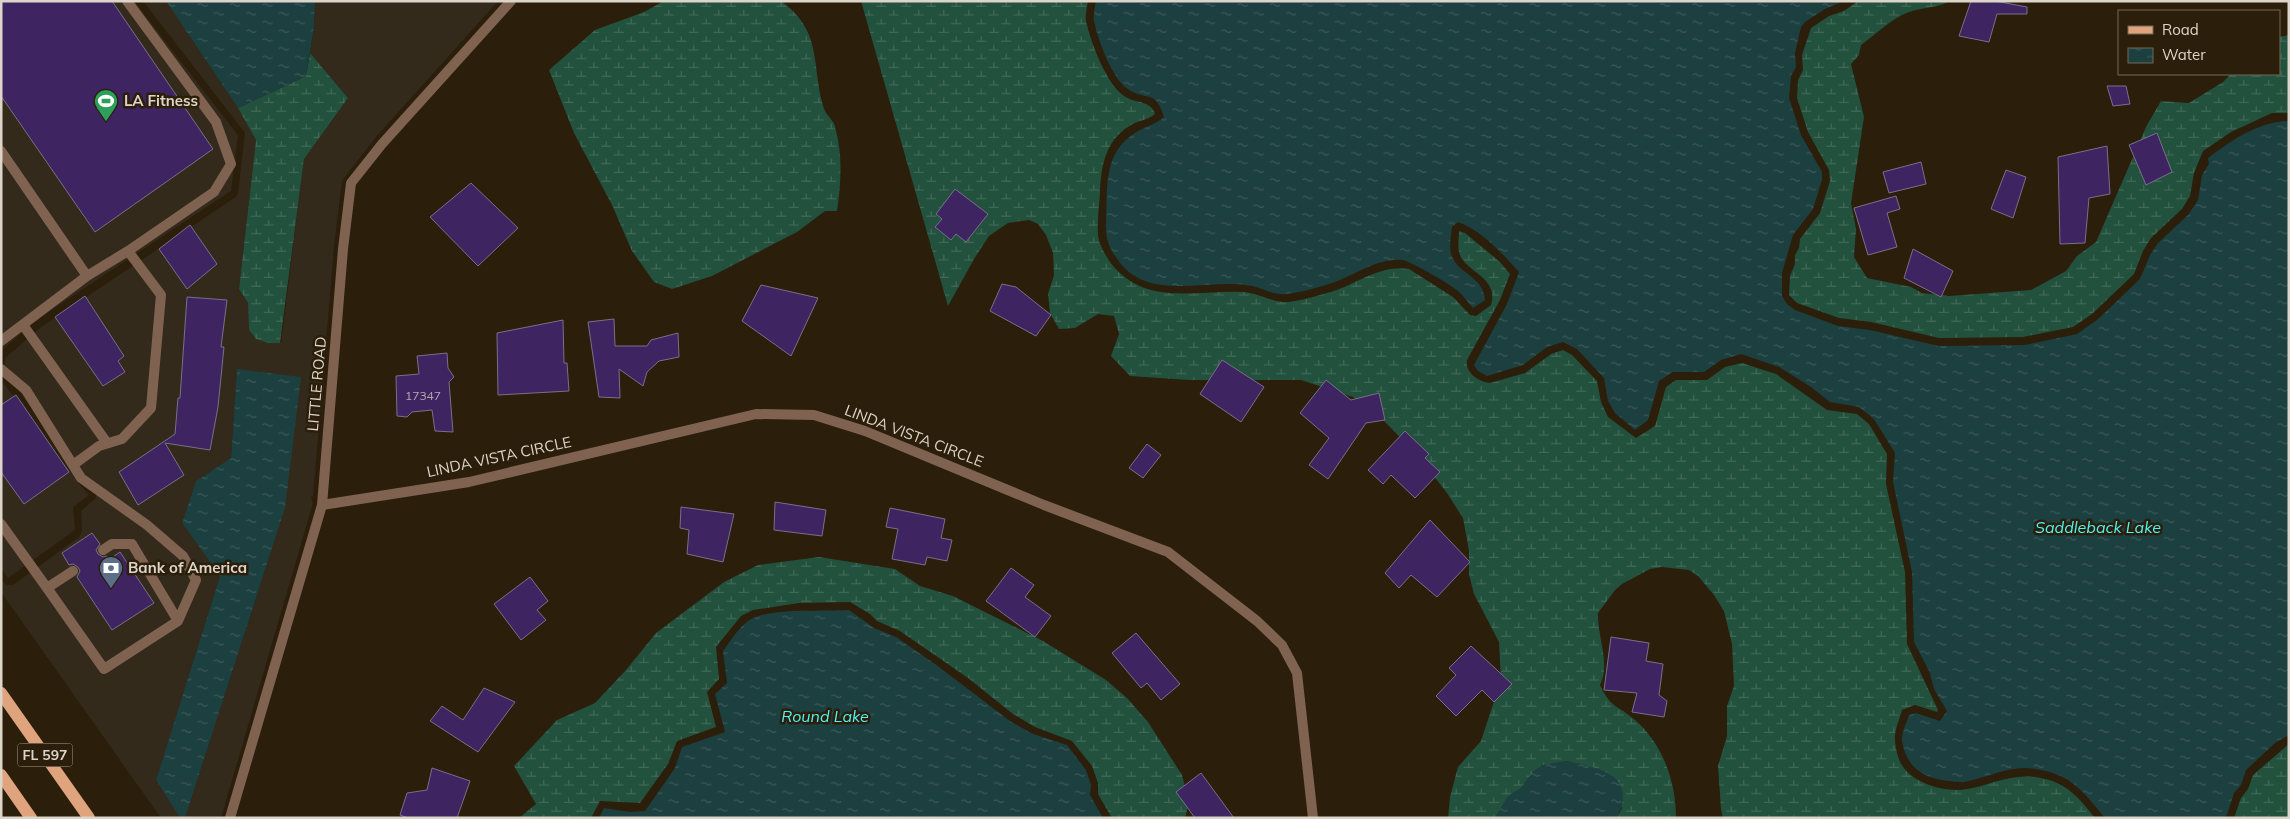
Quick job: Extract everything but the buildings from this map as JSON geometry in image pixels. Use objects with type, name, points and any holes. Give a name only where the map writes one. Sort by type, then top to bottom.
[{"type":"main road","name":"FL 597","points":[[1,693],[89,818]]},
{"type":"main road","name":"FL 597","points":[[1,775],[31,818]]},
{"type":"street","points":[[1,341],[87,276],[128,251],[214,192],[231,164],[216,122],[127,1]]},
{"type":"street","name":"LITTLE ROAD","points":[[230,818],[322,505],[343,249],[351,184],[382,144],[511,1]]},
{"type":"street","points":[[1,151],[87,276]]},
{"type":"street","points":[[73,465],[99,446],[122,439],[151,408],[161,294],[128,251]]},
{"type":"street","points":[[23,325],[108,444]]},
{"type":"street","points":[[1,369],[26,390],[81,478],[147,525],[183,556],[196,580],[178,621],[104,669],[1,524]]},
{"type":"street","name":"LINDA VISTA CIRCLE","points":[[322,505],[468,482],[756,414],[814,415],[865,431],[1044,505],[1168,552],[1257,621],[1282,645],[1297,673],[1313,818]]},
{"type":"street","points":[[103,550],[112,544],[132,544],[178,621]]},
{"type":"street","points":[[47,588],[73,571]]},
{"type":"shaded area","points":[[1,1],[134,1],[238,135],[231,191],[35,321],[1,351]]},
{"type":"shaded area","points":[[143,1],[166,1],[238,108],[256,140],[239,289],[248,303],[249,330],[256,339],[268,343],[281,343],[304,159],[348,98],[310,53],[315,1],[498,1],[376,137],[342,181],[334,247],[313,496],[311,497],[313,503],[221,818],[185,818],[285,508],[237,370],[231,458],[196,481],[182,523],[220,576],[156,780],[180,818],[161,818],[1,592],[1,580],[7,585],[13,585],[79,537],[82,531],[81,511],[96,498],[96,493],[4,371],[5,358],[40,328],[237,196],[238,193],[245,133]]},
{"type":"shaded area","points":[[1,380],[89,495],[73,507],[75,530],[8,578],[1,568]]},
{"type":"green space","points":[[664,1],[781,1],[795,13],[804,26],[814,52],[825,111],[834,125],[838,138],[840,169],[837,211],[825,211],[797,232],[712,276],[672,289],[654,282],[632,251],[612,205],[574,133],[549,70],[595,30],[644,12]]},
{"type":"green space","points":[[861,1],[1088,1],[1086,21],[1095,51],[1105,72],[1117,90],[1124,96],[1147,104],[1155,114],[1135,123],[1117,136],[1107,152],[1101,182],[1098,235],[1102,249],[1110,262],[1124,276],[1139,286],[1155,291],[1172,293],[1244,292],[1275,301],[1290,302],[1337,290],[1372,275],[1399,268],[1409,269],[1453,297],[1470,315],[1476,316],[1491,305],[1491,288],[1460,255],[1458,246],[1459,231],[1465,233],[1500,262],[1510,274],[1500,300],[1467,360],[1470,373],[1481,381],[1490,383],[1525,373],[1551,354],[1563,350],[1572,355],[1597,381],[1601,402],[1608,417],[1636,438],[1655,426],[1666,387],[1676,380],[1707,380],[1725,367],[1742,363],[1776,374],[1827,410],[1857,414],[1869,424],[1887,454],[1886,484],[1905,572],[1907,644],[1938,710],[1937,712],[1915,705],[1902,710],[1895,736],[1896,749],[1901,763],[1907,772],[1922,782],[1950,790],[1967,789],[2023,776],[2053,781],[2079,799],[2095,818],[1723,818],[1718,766],[1727,736],[1727,706],[1734,686],[1732,644],[1724,611],[1714,595],[1698,576],[1689,570],[1662,567],[1650,569],[1622,584],[1615,590],[1598,613],[1604,659],[1603,677],[1600,685],[1611,703],[1629,715],[1645,730],[1660,752],[1666,764],[1674,791],[1676,818],[1617,818],[1622,808],[1601,770],[1566,761],[1534,771],[1521,788],[1508,797],[1495,818],[1448,818],[1450,797],[1458,767],[1481,741],[1501,680],[1499,642],[1474,594],[1469,574],[1469,551],[1463,518],[1447,493],[1415,452],[1377,414],[1353,397],[1301,380],[1189,380],[1130,376],[1111,356],[1119,334],[1114,316],[1098,314],[1075,328],[1059,329],[1050,313],[1048,294],[1054,275],[1053,253],[1046,235],[1038,224],[1029,220],[1008,223],[989,236],[948,306]]},
{"type":"green space","points":[[1858,1],[1950,1],[1941,5],[1909,12],[1896,18],[1861,45],[1859,55],[1851,64],[1864,117],[1851,203],[1856,229],[1854,257],[1867,278],[1911,287],[1922,293],[1949,296],[2031,290],[2066,271],[2077,256],[2096,242],[2147,125],[2161,101],[2189,103],[2223,82],[2230,75],[2280,75],[2280,37],[2289,35],[2289,113],[2272,113],[2231,132],[2203,151],[2194,173],[2190,196],[2182,209],[2151,238],[2143,251],[2134,274],[2092,314],[2073,327],[2023,337],[1939,338],[1871,322],[1839,318],[1797,303],[1789,295],[1790,276],[1795,264],[1795,255],[1799,248],[1800,239],[1820,213],[1830,181],[1829,170],[1808,132],[1797,98],[1798,80],[1803,70],[1802,55],[1811,28],[1829,16],[1844,11]]},
{"type":"green space","points":[[310,53],[348,98],[304,159],[280,343],[268,343],[256,339],[249,330],[248,303],[239,289],[256,140],[238,108],[306,76]]},
{"type":"green space","points":[[819,557],[895,569],[920,586],[953,596],[1043,641],[1106,680],[1127,698],[1148,722],[1182,775],[1189,803],[1185,818],[1112,818],[1098,794],[1098,783],[1092,766],[1072,741],[1035,727],[1013,714],[968,678],[900,631],[877,621],[870,614],[850,602],[799,603],[753,610],[741,616],[716,647],[719,679],[707,692],[716,727],[677,741],[668,764],[640,803],[600,801],[591,818],[519,818],[536,804],[514,766],[557,720],[595,703],[626,670],[656,633],[724,582],[758,565]]},
{"type":"green space","points":[[2289,744],[2289,818],[2234,818],[2241,798],[2248,789],[2253,775]]},
{"type":"water","points":[[166,1],[315,1],[314,27],[306,76],[238,108]]},
{"type":"water","name":"Saddleback Lake","points":[[1096,1],[1844,1],[1825,9],[1805,22],[1801,27],[1795,53],[1796,67],[1791,76],[1789,98],[1801,135],[1822,172],[1822,180],[1813,209],[1793,235],[1782,273],[1782,296],[1787,304],[1795,310],[1838,326],[1870,330],[1939,346],[2025,345],[2077,334],[2097,320],[2140,279],[2150,255],[2158,243],[2188,215],[2198,200],[2202,175],[2209,164],[2208,158],[2256,128],[2267,124],[2289,121],[2289,735],[2275,743],[2246,770],[2241,785],[2234,793],[2227,815],[2223,818],[2105,818],[2086,795],[2072,783],[2056,774],[2034,769],[2014,769],[1962,782],[1940,780],[1924,774],[1912,765],[1904,750],[1902,738],[1904,728],[1909,715],[1916,713],[1940,721],[1947,711],[1934,689],[1930,673],[1914,642],[1912,572],[1893,482],[1895,453],[1874,419],[1859,407],[1830,402],[1811,387],[1779,367],[1741,354],[1721,360],[1704,372],[1673,372],[1659,381],[1648,420],[1635,430],[1615,413],[1608,401],[1604,378],[1577,349],[1563,342],[1547,347],[1523,365],[1487,376],[1478,371],[1474,365],[1507,304],[1519,272],[1499,250],[1475,231],[1458,222],[1452,227],[1451,254],[1459,267],[1480,285],[1485,300],[1473,308],[1454,288],[1422,269],[1402,260],[1384,261],[1335,282],[1287,294],[1277,294],[1246,285],[1177,286],[1160,285],[1144,281],[1130,273],[1118,260],[1108,242],[1106,228],[1109,171],[1118,149],[1126,139],[1164,117],[1161,108],[1154,99],[1128,89],[1116,77],[1102,48],[1094,21]]},
{"type":"water","points":[[237,369],[301,377],[285,508],[185,818],[180,818],[156,780],[220,576],[182,523],[196,481],[231,458]]},
{"type":"water","name":"Round Lake","points":[[849,610],[874,628],[896,637],[1010,721],[1033,734],[1067,745],[1086,770],[1091,785],[1090,795],[1103,818],[599,818],[604,808],[629,812],[645,811],[675,768],[682,747],[725,732],[715,694],[727,683],[723,651],[744,624],[757,617],[782,612]]},
{"type":"water","points":[[1566,761],[1602,771],[1619,782],[1623,792],[1617,818],[1495,818],[1508,796],[1521,788],[1534,771],[1542,765]]},
{"type":"place","name":"LA Fitness","points":[[106,122]]},
{"type":"place","name":"Bank of America","points":[[111,589]]}]
